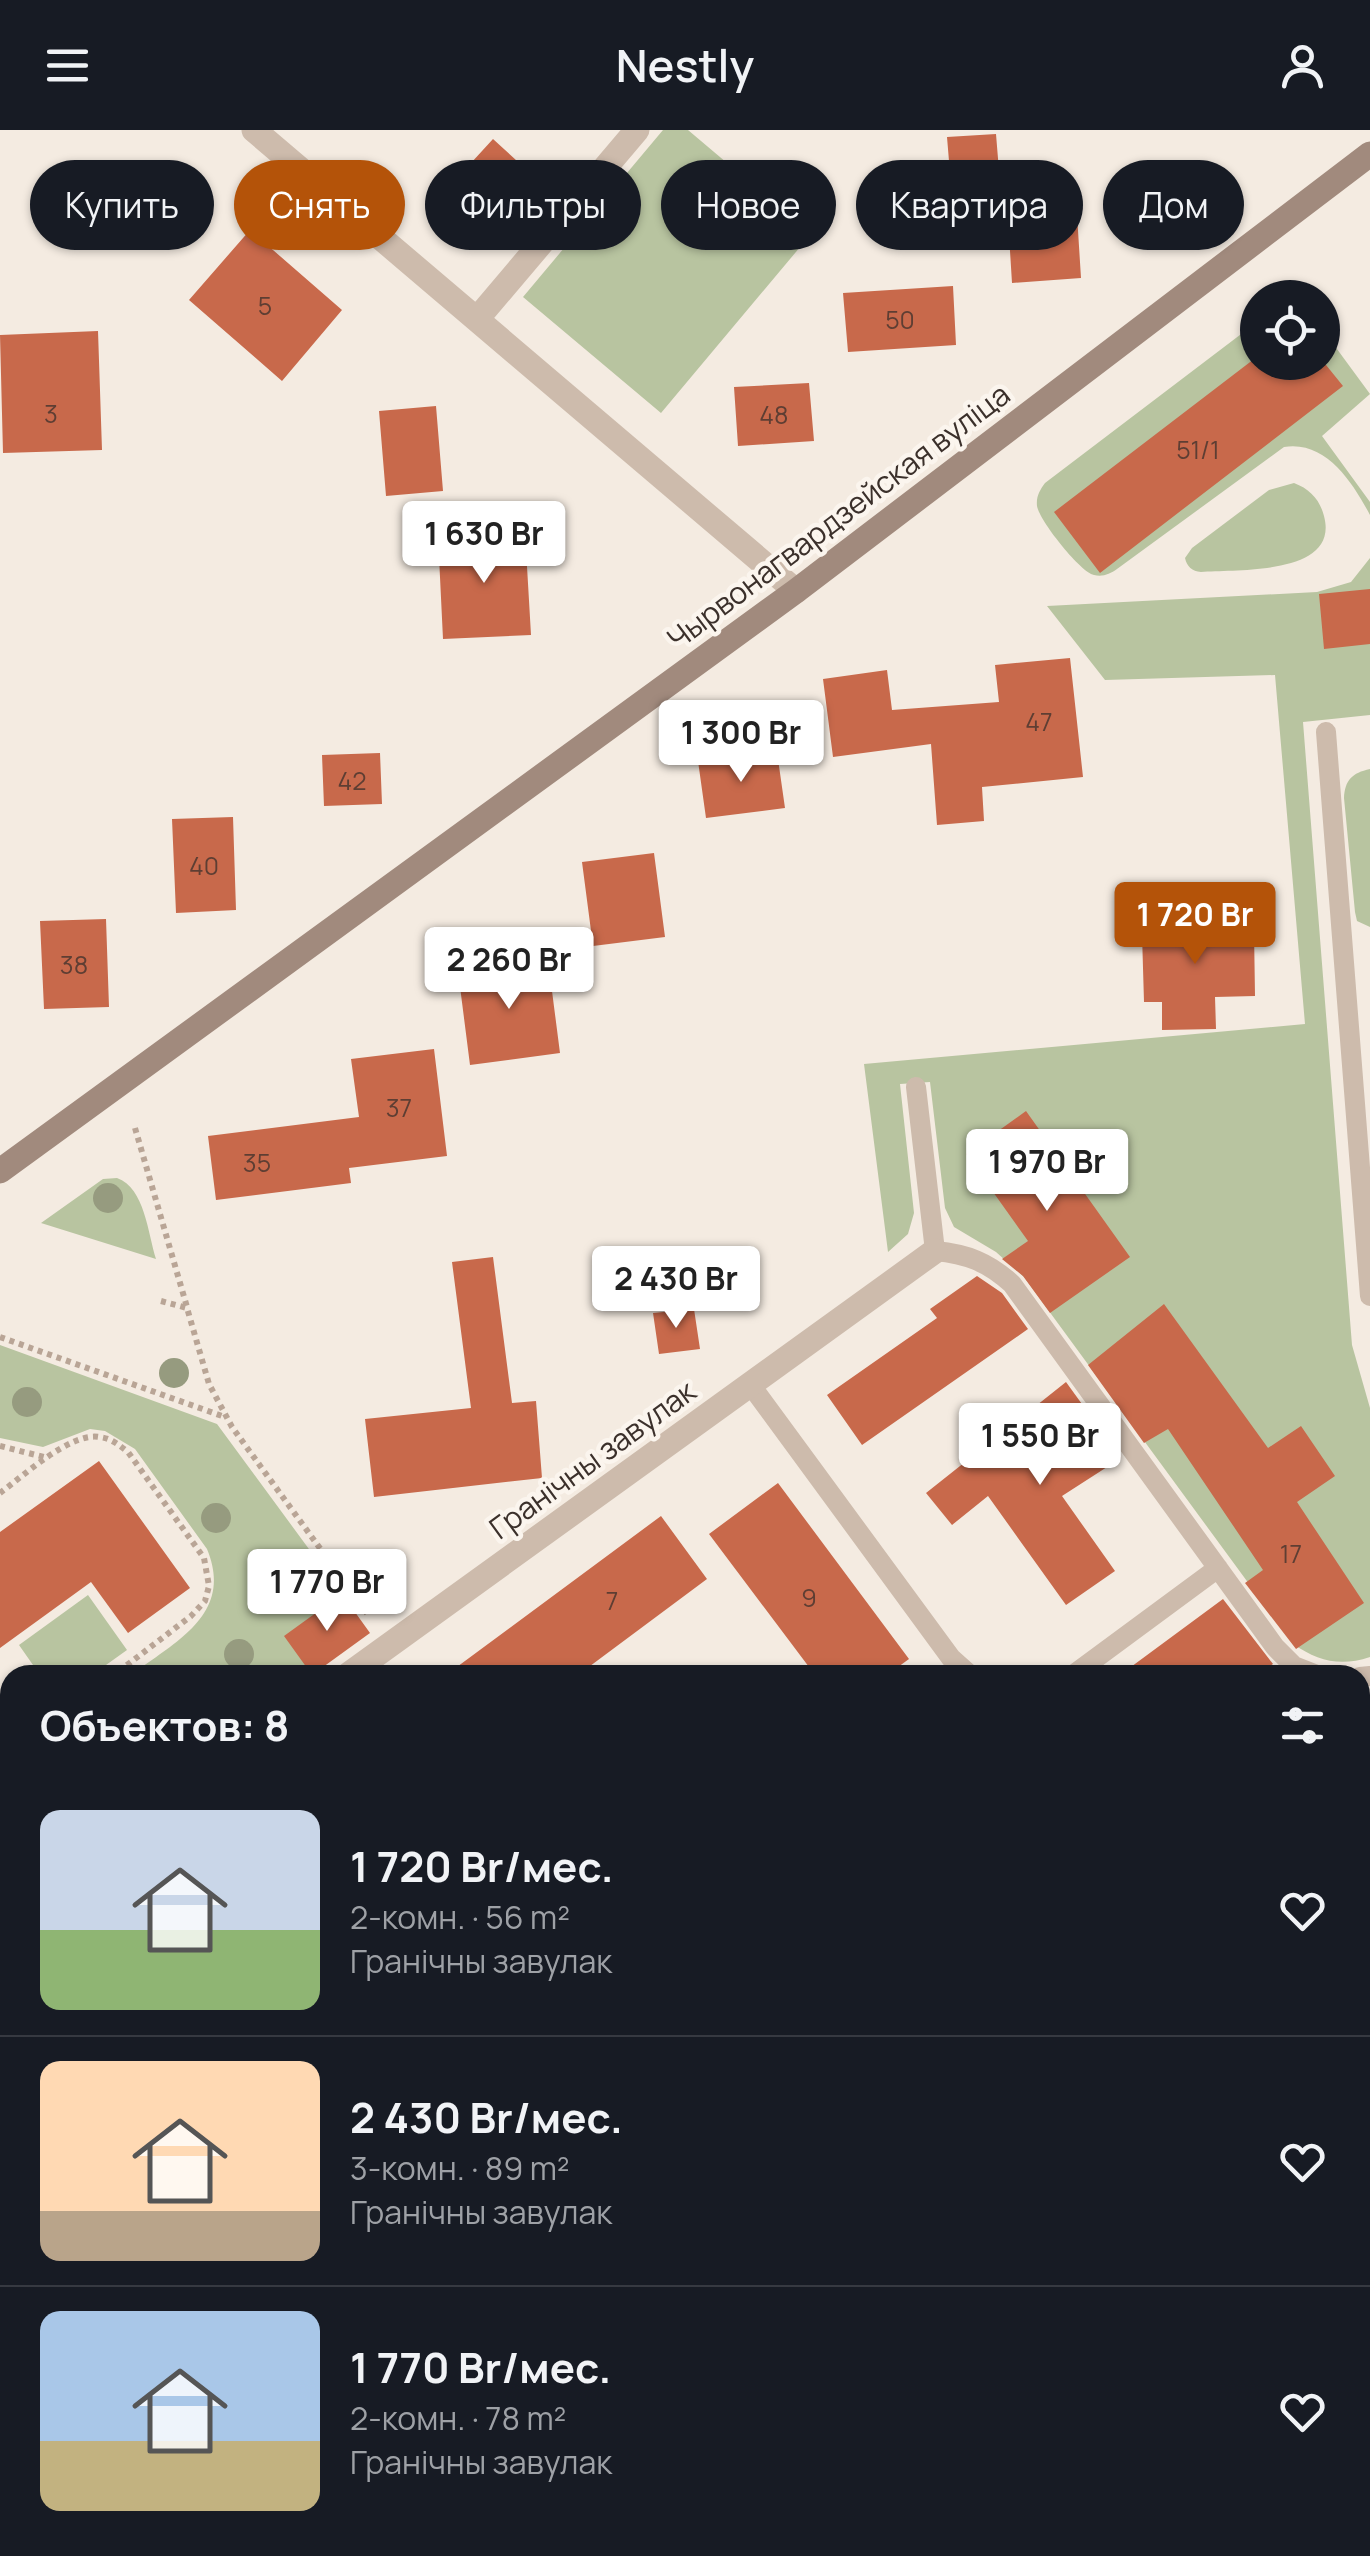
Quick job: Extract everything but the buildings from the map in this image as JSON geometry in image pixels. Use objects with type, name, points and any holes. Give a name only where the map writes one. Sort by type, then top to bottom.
[{"type":"main road","name":"Чырвонагвардзейская вуліца","points":[[0,1170],[796,591],[1370,154]]},
{"type":"street","points":[[254,130],[796,591]]},
{"type":"street","points":[[477,319],[637,130]]},
{"type":"street","name":"Гранічны завулак","points":[[362,1665],[935,1251]]},
{"type":"lane","points":[[1326,732],[1370,1296]]},
{"type":"lane","points":[[916,1086],[935,1251],[978,1259],[1012,1284],[1275,1647],[1293,1665]]},
{"type":"lane","points":[[750,1384],[959,1665]]},
{"type":"lane","points":[[1087,1665],[1218,1568]]},
{"type":"path","points":[[135,1128],[201,1362],[226,1418],[390,1645]]},
{"type":"path","points":[[161,1301],[187,1308]]},
{"type":"path","points":[[0,1337],[226,1418]]},
{"type":"path","points":[[0,1493],[82,1438],[99,1436],[128,1452],[204,1558],[210,1586],[205,1601],[191,1616],[127,1665]]},
{"type":"path","points":[[0,1446],[49,1458]]},
{"type":"green space","points":[[663,130],[688,130],[723,160],[661,160],[661,250],[798,250],[661,413],[523,297],[562,250],[641,250],[641,160],[638,160]]},
{"type":"green space","points":[[1240,335],[1240,380],[1340,380],[1340,353],[1370,394],[1322,436],[1370,502],[1370,515],[1346,478],[1325,457],[1313,450],[1284,447],[1114,571],[1100,576],[1079,565],[1039,513],[1037,499],[1045,483]]},
{"type":"green space","points":[[1294,483],[1309,492],[1322,510],[1325,536],[1317,550],[1302,559],[1260,569],[1201,572],[1189,566],[1185,558],[1192,548],[1269,490]]},
{"type":"green space","points":[[1370,558],[1370,715],[1303,722],[1352,1345],[1370,1408],[1370,1657],[1339,1662],[1311,1655],[1293,1644],[1024,1277],[996,1252],[954,1227],[945,1208],[930,1082],[900,1084],[914,1213],[908,1234],[888,1252],[864,1064],[1305,1024],[1275,675],[1105,680],[1047,606],[1317,592],[1351,582]]},
{"type":"green space","points":[[1370,769],[1370,927],[1357,921],[1355,912],[1344,798],[1351,778]]},
{"type":"green space","points":[[117,1178],[140,1201],[156,1259],[41,1223],[103,1179]]},
{"type":"green space","points":[[0,1345],[217,1424],[342,1594],[316,1665],[144,1665],[182,1637],[207,1608],[213,1591],[213,1572],[207,1549],[135,1449],[105,1431],[90,1429],[43,1447],[0,1438]]},
{"type":"green space","points":[[88,1595],[127,1650],[106,1665],[33,1665],[19,1645]]}]
